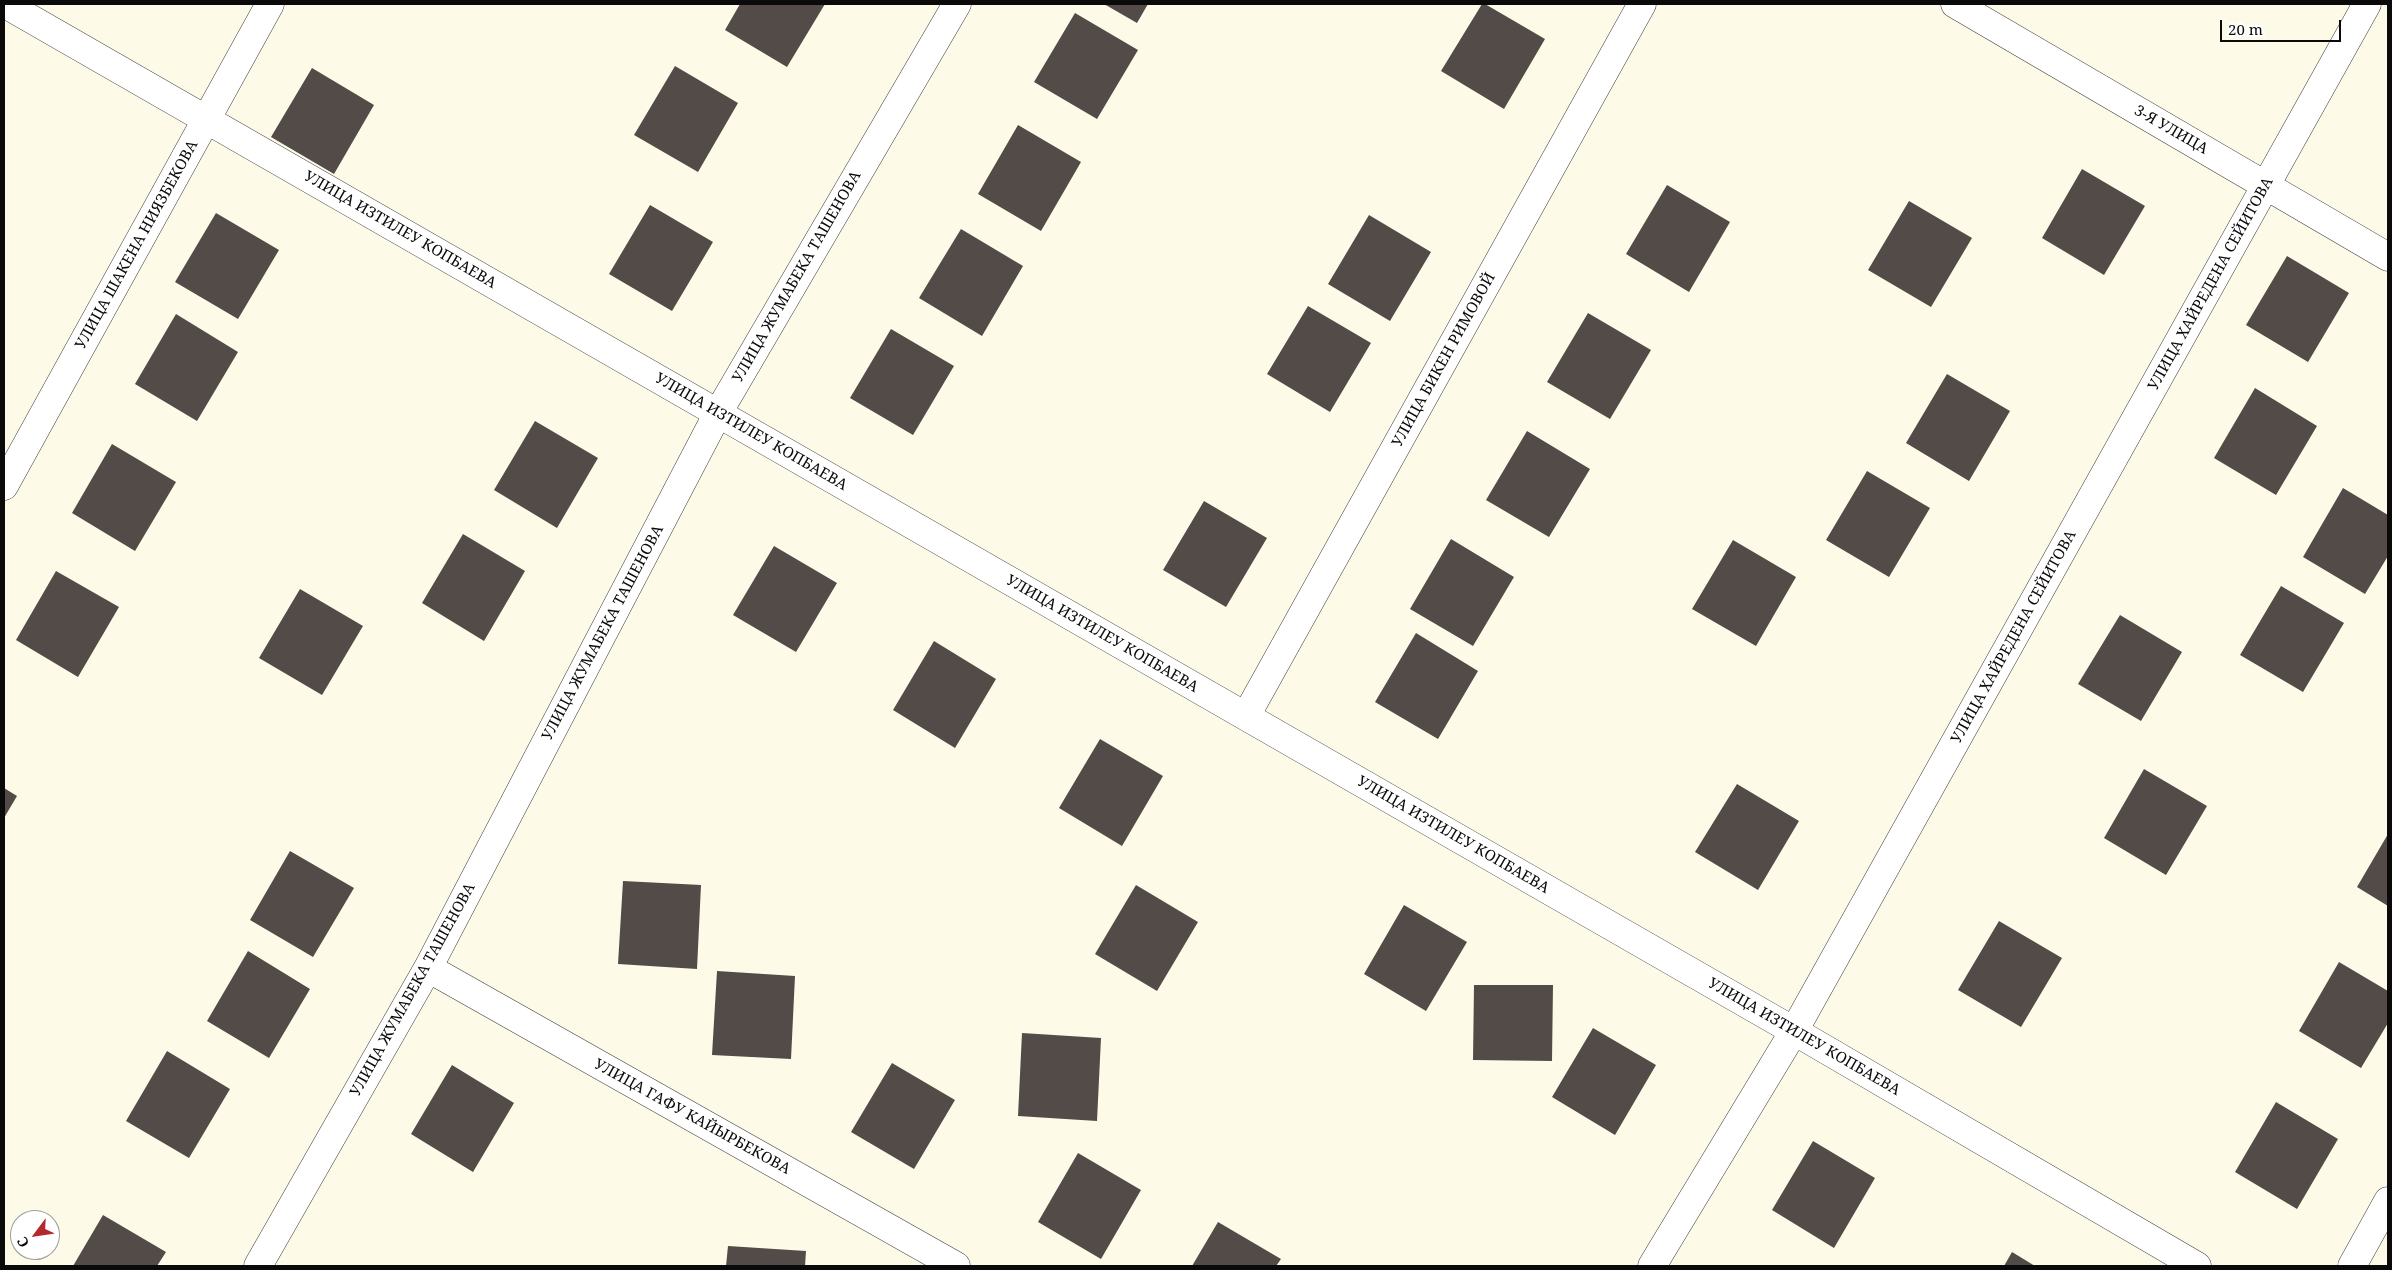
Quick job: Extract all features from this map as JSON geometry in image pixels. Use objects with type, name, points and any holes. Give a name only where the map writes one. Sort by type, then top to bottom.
[{"type":"street","name":"УЛИЦА ИЗТИЛЕУ КОПБАЕВА","points":[[5,4],[1794,1031],[2197,1266]]},
{"type":"street","name":"УЛИЦА ШАКЕНА НИЯЗБЕКОВА","points":[[4,486],[270,4]]},
{"type":"street","name":"УЛИЦА ЖУМАБЕКА ТАШЕНОВА","points":[[258,1266],[428,968],[718,413],[957,4]]},
{"type":"street","name":"УЛИЦА БИКЕН РИМОВОЙ","points":[[1246,716],[1642,4]]},
{"type":"street","name":"3-Я УЛИЦА","points":[[1954,4],[2388,257]]},
{"type":"street","name":"УЛИЦА ХАЙРЕДЕНА СЕЙИТОВА","points":[[1652,1266],[1794,1031],[2367,4]]},
{"type":"street","name":"УЛИЦА ГАФУ КАЙЫРБЕКОВА","points":[[428,968],[956,1266]]},
{"type":"street","points":[[2352,1266],[2388,1200]]},
{"type":"building","points":[[740,4],[825,4],[787,67],[725,30]]},
{"type":"building","points":[[1104,4],[1148,4],[1137,23]]},
{"type":"building","points":[[1482,4],[1545,39],[1504,109],[1441,71]]},
{"type":"building","points":[[1075,13],[1138,50],[1097,119],[1034,82]]},
{"type":"building","points":[[675,66],[738,103],[698,172],[634,135]]},
{"type":"building","points":[[312,68],[374,105],[334,174],[271,137]]},
{"type":"building","points":[[1018,125],[1081,162],[1041,231],[978,194]]},
{"type":"building","points":[[2082,169],[2145,206],[2104,275],[2042,238]]},
{"type":"building","points":[[1667,185],[1730,222],[1689,292],[1626,254]]},
{"type":"building","points":[[1909,201],[1972,238],[1931,307],[1868,270]]},
{"type":"building","points":[[650,205],[713,242],[672,311],[609,274]]},
{"type":"building","points":[[216,213],[279,250],[238,319],[175,282]]},
{"type":"building","points":[[1369,215],[1431,252],[1390,321],[1328,284]]},
{"type":"building","points":[[961,229],[1023,266],[982,336],[919,298]]},
{"type":"building","points":[[2287,256],[2349,293],[2308,362],[2246,325]]},
{"type":"building","points":[[1308,306],[1371,343],[1330,412],[1267,374]]},
{"type":"building","points":[[1588,313],[1651,350],[1610,419],[1547,382]]},
{"type":"building","points":[[176,314],[238,352],[197,421],[135,384]]},
{"type":"building","points":[[891,329],[954,366],[913,435],[850,398]]},
{"type":"building","points":[[1947,374],[2010,411],[1969,481],[1906,443]]},
{"type":"building","points":[[2255,388],[2317,426],[2276,495],[2214,458]]},
{"type":"building","points":[[535,421],[598,458],[557,528],[494,490]]},
{"type":"building","points":[[1527,431],[1590,469],[1549,537],[1486,500]]},
{"type":"building","points":[[112,444],[176,482],[135,551],[72,513]]},
{"type":"building","points":[[1867,471],[1930,508],[1889,577],[1826,540]]},
{"type":"building","points":[[2343,488],[2388,515],[2388,556],[2365,594],[2303,557]]},
{"type":"building","points":[[1204,501],[1267,538],[1226,607],[1163,570]]},
{"type":"building","points":[[463,534],[525,571],[484,641],[422,603]]},
{"type":"building","points":[[1451,539],[1514,577],[1473,646],[1410,609]]},
{"type":"building","points":[[1733,540],[1796,577],[1756,646],[1692,609]]},
{"type":"building","points":[[774,546],[837,583],[796,652],[733,615]]},
{"type":"building","points":[[56,571],[119,607],[78,677],[16,640]]},
{"type":"building","points":[[2281,586],[2344,623],[2303,692],[2240,655]]},
{"type":"building","points":[[300,589],[363,626],[322,695],[259,658]]},
{"type":"building","points":[[2120,615],[2182,652],[2141,721],[2078,684]]},
{"type":"building","points":[[1416,633],[1478,671],[1438,739],[1375,702]]},
{"type":"building","points":[[934,641],[996,679],[955,748],[893,710]]},
{"type":"building","points":[[1100,739],[1163,776],[1122,846],[1059,808]]},
{"type":"building","points":[[2144,769],[2207,806],[2166,875],[2104,838]]},
{"type":"building","points":[[1737,784],[1799,821],[1758,890],[1695,852]]},
{"type":"building","points":[[4,788],[17,796],[4,818]]},
{"type":"building","points":[[2388,834],[2388,906],[2357,887]]},
{"type":"building","points":[[290,851],[354,888],[313,957],[250,920]]},
{"type":"building","points":[[623,881],[701,885],[697,969],[618,964]]},
{"type":"building","points":[[1136,885],[1198,922],[1157,991],[1095,954]]},
{"type":"building","points":[[1404,905],[1467,942],[1426,1011],[1364,974]]},
{"type":"building","points":[[1999,921],[2062,958],[2021,1027],[1958,990]]},
{"type":"building","points":[[248,951],[310,989],[269,1058],[207,1021]]},
{"type":"building","points":[[2339,962],[2388,991],[2388,1023],[2361,1068],[2299,1031]]},
{"type":"building","points":[[717,971],[795,976],[791,1059],[712,1055]]},
{"type":"building","points":[[1474,985],[1553,985],[1552,1061],[1473,1060]]},
{"type":"building","points":[[1593,1028],[1656,1065],[1615,1135],[1552,1097]]},
{"type":"building","points":[[1022,1033],[1101,1038],[1097,1121],[1018,1116]]},
{"type":"building","points":[[167,1051],[230,1089],[189,1158],[126,1121]]},
{"type":"building","points":[[892,1063],[955,1100],[914,1169],[851,1132]]},
{"type":"building","points":[[452,1065],[514,1103],[473,1172],[411,1134]]},
{"type":"building","points":[[2276,1102],[2338,1139],[2297,1209],[2235,1172]]},
{"type":"building","points":[[1813,1141],[1875,1178],[1834,1248],[1772,1210]]},
{"type":"building","points":[[1078,1153],[1141,1190],[1101,1259],[1038,1222]]},
{"type":"building","points":[[103,1215],[166,1252],[157,1266],[73,1266]]},
{"type":"building","points":[[1218,1222],[1281,1259],[1276,1266],[1192,1266]]},
{"type":"building","points":[[728,1246],[806,1251],[805,1266],[726,1266]]},
{"type":"building","points":[[2012,1252],[2035,1266],[2004,1266]]}]
